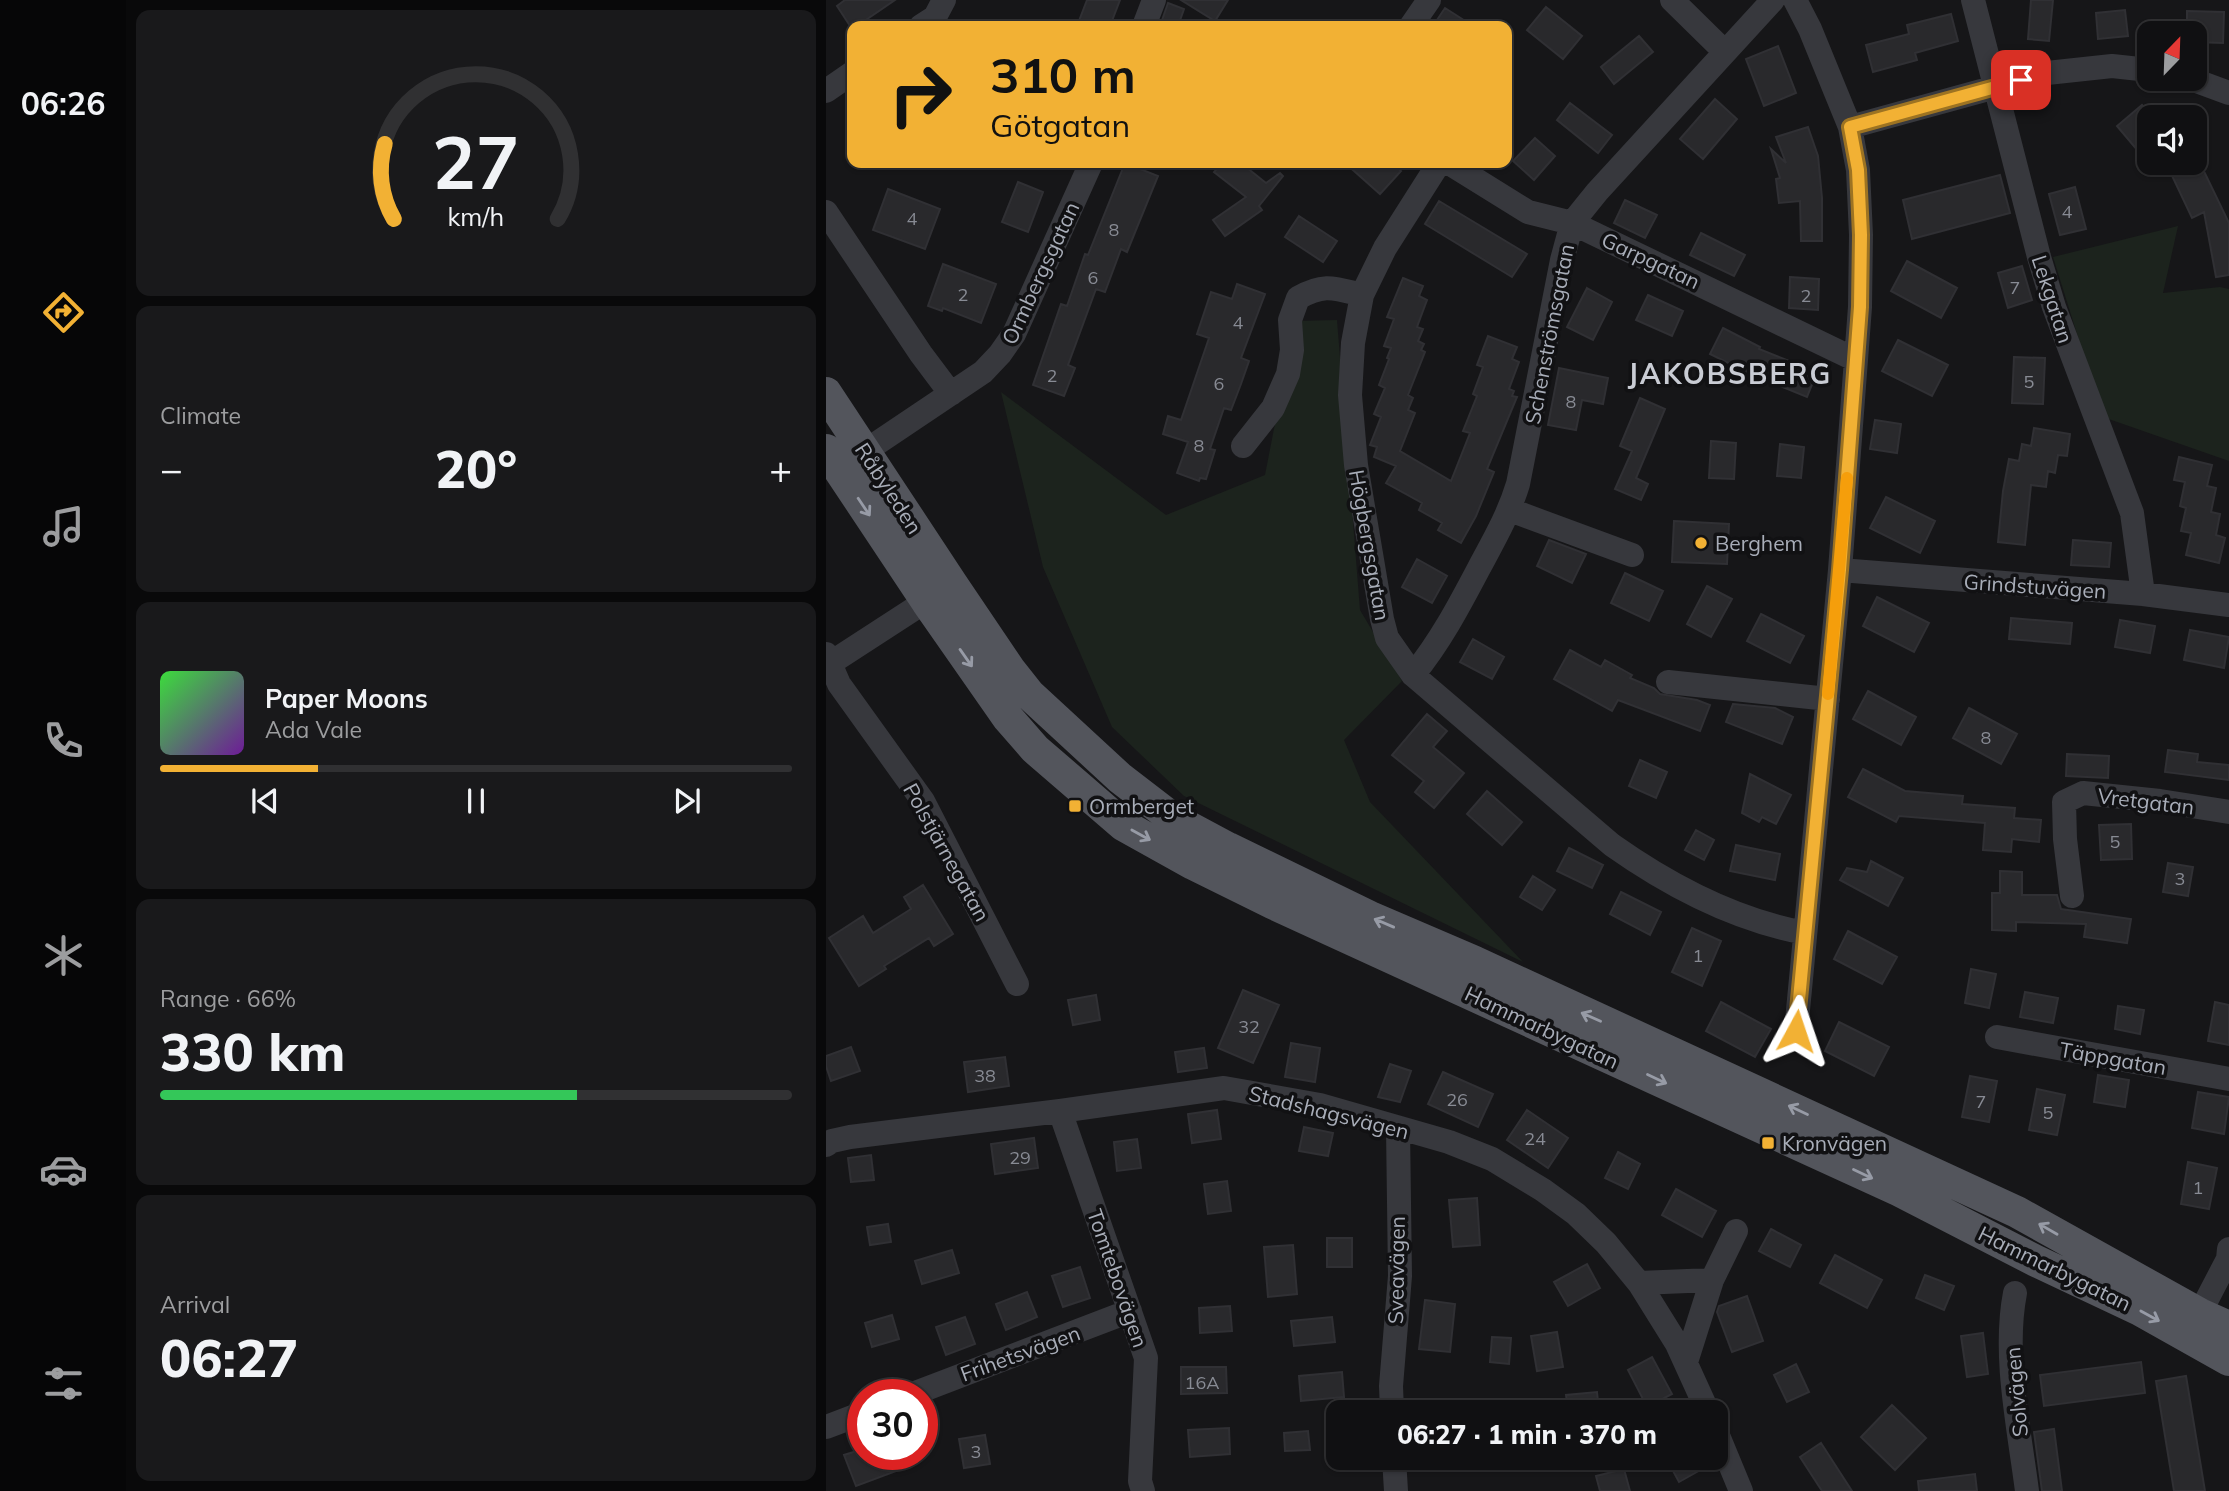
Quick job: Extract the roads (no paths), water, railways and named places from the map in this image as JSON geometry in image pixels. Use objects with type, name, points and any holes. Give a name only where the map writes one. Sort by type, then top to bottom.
[{"type":"main road","name":"Råbyleden","points":[[826,393],[865,451],[939,593]]},
{"type":"main road","name":"Råbyleden","points":[[832,460],[939,593]]},
{"type":"main road","name":"Hammarbygatan","points":[[939,593],[1008,718],[1026,738],[1123,825],[1272,903],[1900,1191],[2036,1261],[2140,1310],[2194,1326],[2229,1327]]},
{"type":"main road","name":"Hammarbygatan","points":[[2194,1326],[2229,1360]]},
{"type":"street","points":[[929,21],[935,17],[944,0]]},
{"type":"street","points":[[1146,21],[1154,0]]},
{"type":"street","points":[[1414,21],[1429,0]]},
{"type":"street","points":[[1672,0],[1725,51]]},
{"type":"street","name":"Schenströmsgatan","points":[[1413,675],[1450,625],[1510,510],[1518,484],[1562,260],[1572,223],[1597,192],[1773,0]]},
{"type":"street","points":[[1795,0],[1810,29],[1850,127],[1858,170],[1861,235],[1860,307],[1840,570],[1796,1031]]},
{"type":"street","name":"Lekgatan","points":[[1973,0],[2054,307],[2132,513],[2143,594]]},
{"type":"street","points":[[1850,127],[2047,74],[2112,65],[2137,68]]},
{"type":"street","points":[[826,91],[847,76]]},
{"type":"street","points":[[2207,85],[2229,93]]},
{"type":"street","name":"Ormbergsgatan","points":[[832,460],[865,451],[984,372],[1000,354],[1014,334],[1089,168]]},
{"type":"street","name":"Högbergsgatan","points":[[1436,168],[1385,248],[1362,295],[1353,343],[1350,395],[1356,465],[1381,619],[1387,638],[1413,675],[1612,845],[1647,870],[1679,888],[1725,908],[1779,928],[1805,933]]},
{"type":"street","name":"Garpgatan","points":[[1457,168],[1528,212],[1572,223],[1854,359]]},
{"type":"street","points":[[826,212],[950,394]]},
{"type":"street","points":[[1243,446],[1273,408],[1288,374],[1292,350],[1290,320],[1298,298],[1313,289],[1331,288],[1362,295]]},
{"type":"street","points":[[1510,510],[1632,555]]},
{"type":"street","name":"Grindstuvägen","points":[[1840,570],[2143,594],[2229,605]]},
{"type":"street","points":[[827,661],[939,593]]},
{"type":"street","name":"Polstjärnegatan","points":[[827,661],[839,684],[923,801],[1017,984]]},
{"type":"street","points":[[1668,682],[1828,699]]},
{"type":"street","name":"Vretgatan","points":[[2072,896],[2065,839],[2064,802],[2083,793],[2229,812]]},
{"type":"street","name":"Täppgatan","points":[[1997,1037],[2229,1079]]},
{"type":"street","name":"Stadshagsvägen","points":[[826,1145],[850,1137],[1224,1088],[1320,1105],[1449,1142],[1492,1159],[1543,1190],[1576,1214],[1606,1243],[1639,1283],[1686,1362],[1703,1400]]},
{"type":"street","name":"Tomtebovägen","points":[[1060,1111],[1146,1358],[1140,1481],[1143,1491]]},
{"type":"street","name":"Sveavägen","points":[[1392,1400],[1400,1276],[1398,1128]]},
{"type":"street","points":[[1686,1362],[1712,1280],[1736,1231]]},
{"type":"street","points":[[2194,1326],[2228,1259],[2229,1249]]},
{"type":"street","points":[[1639,1283],[1712,1280]]},
{"type":"street","name":"Solvägen","points":[[2015,1293],[2011,1316],[2014,1393],[2027,1491]]},
{"type":"street","name":"Frihetsvägen","points":[[938,1384],[1130,1311]]},
{"type":"street","points":[[826,1427],[847,1419]]},
{"type":"street","points":[[1728,1460],[1741,1491]]},
{"type":"street","points":[[1395,1470],[1396,1491]]},
{"type":"place","name":"Berghem","points":[[1701,543]]},
{"type":"place","name":"Ormberget","points":[[1075,806]]},
{"type":"place","name":"Kronvägen","points":[[1768,1143]]},
{"type":"district","name":"JAKOBSBERG","points":[[1730,373]]}]
